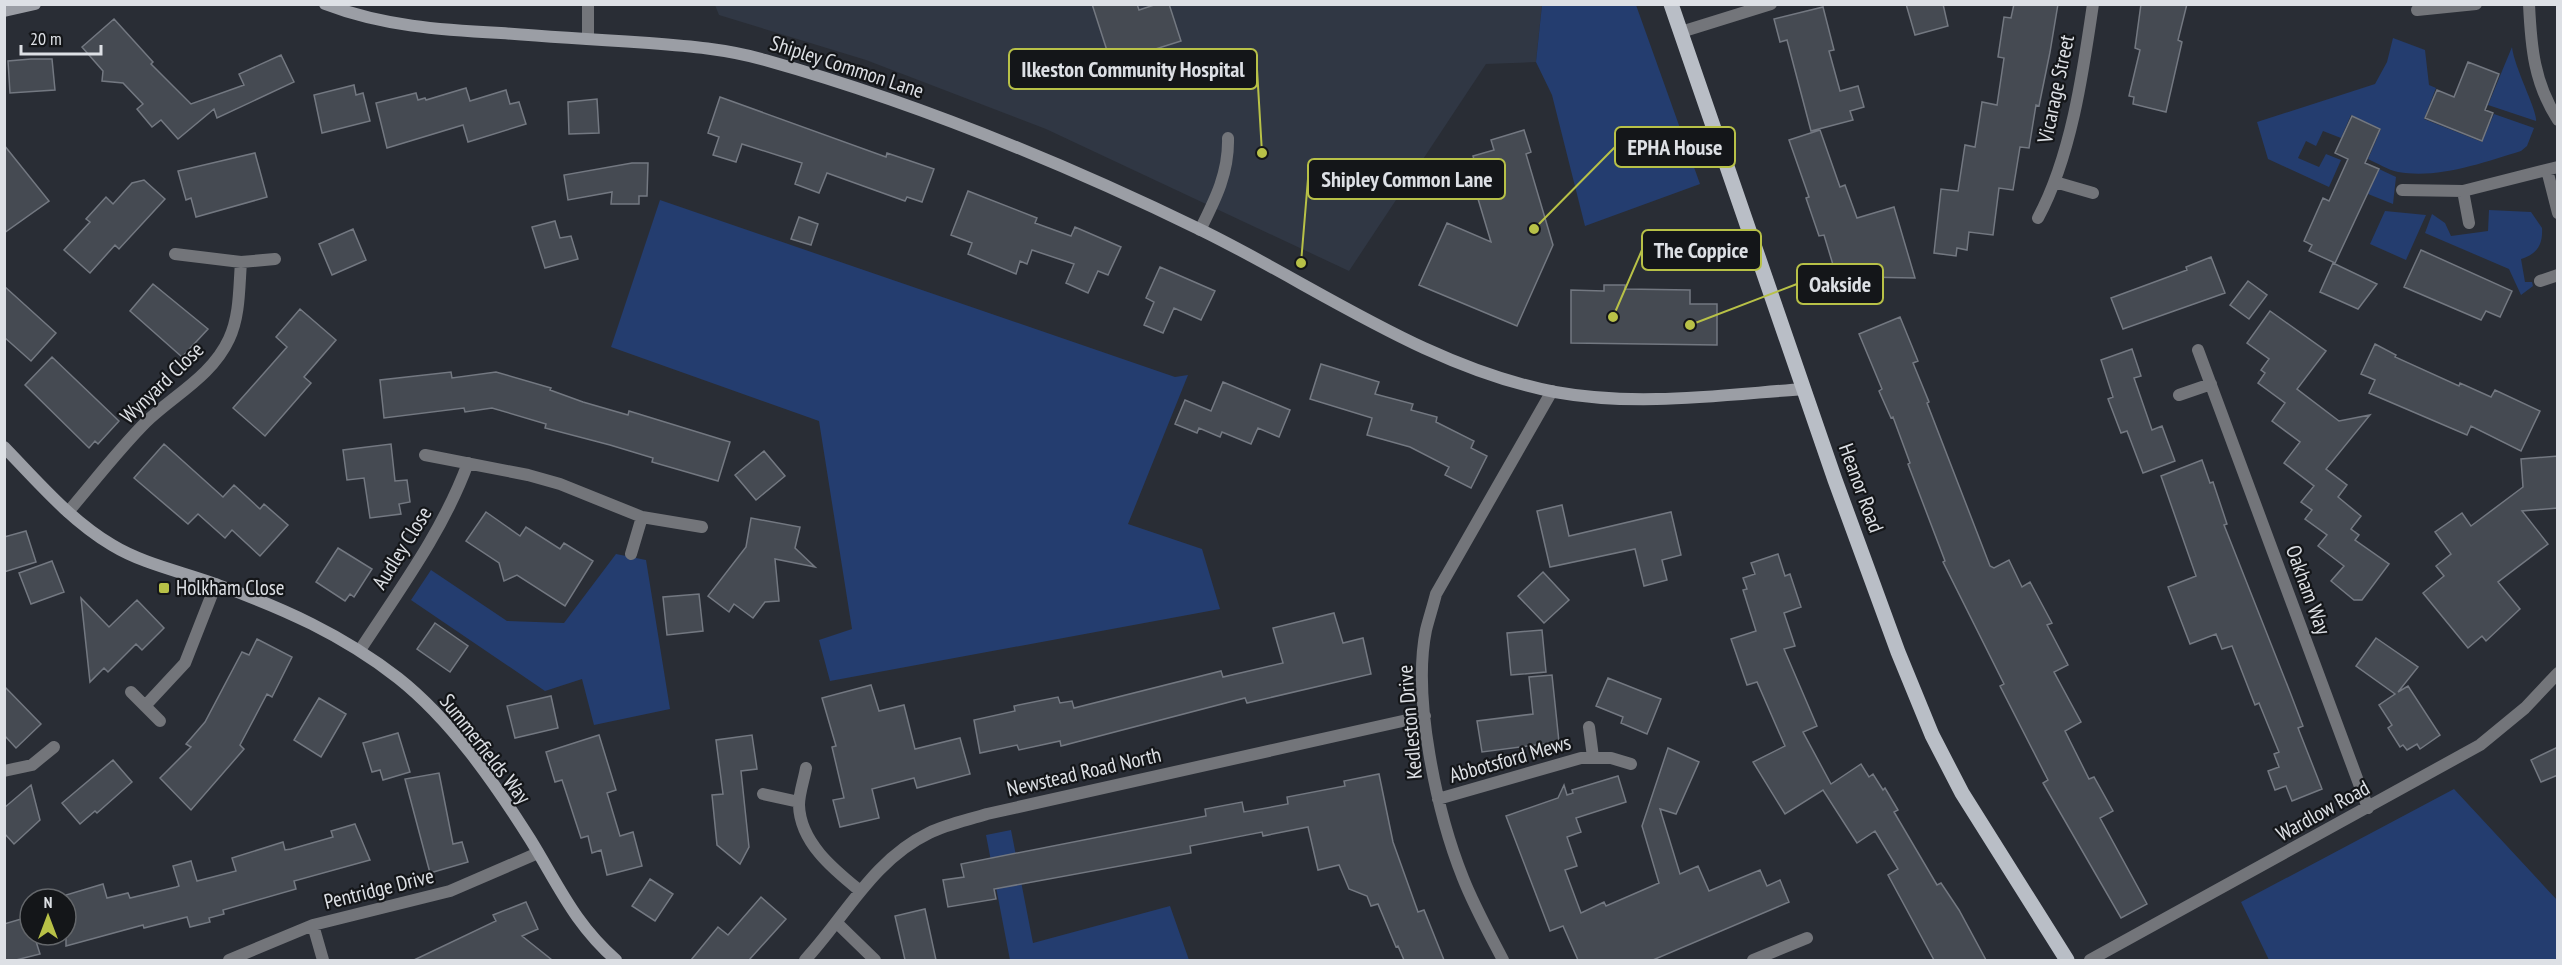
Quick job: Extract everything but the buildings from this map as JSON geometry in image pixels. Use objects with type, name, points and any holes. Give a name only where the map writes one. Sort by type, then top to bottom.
[{"type":"main road","name":"Heanor Road","points":[[1671,4],[1804,389],[1898,652],[1932,735],[1962,793],[2067,960]]},
{"type":"street","points":[[4,11],[35,4]]},
{"type":"street","name":"Shipley Common Lane","points":[[325,4],[385,22],[433,29],[736,52],[826,78],[952,122],[1062,166],[1200,230],[1392,332],[1454,360],[1552,391],[1605,399],[1652,399],[1804,389]]},
{"type":"street","points":[[588,4],[588,39]]},
{"type":"street","points":[[1681,32],[1771,4]]},
{"type":"street","name":"Vicarage Street","points":[[2038,218],[2055,182],[2071,120],[2093,4]]},
{"type":"street","points":[[2416,10],[2476,4]]},
{"type":"street","points":[[2529,4],[2532,54],[2538,82],[2558,120]]},
{"type":"street","points":[[1200,230],[1224,178],[1228,138]]},
{"type":"street","points":[[2402,190],[2463,191],[2552,169],[2558,213]]},
{"type":"street","points":[[2055,182],[2093,193]]},
{"type":"street","points":[[2463,191],[2469,223]]},
{"type":"street","points":[[175,254],[241,262],[275,260]]},
{"type":"street","name":"Wynyard Close","points":[[68,513],[144,424],[204,374],[218,357],[230,338],[234,324],[241,262]]},
{"type":"street","points":[[2540,281],[2558,275]]},
{"type":"street","name":"Oakham Way","points":[[2198,350],[2368,808]]},
{"type":"street","points":[[2179,395],[2211,384]]},
{"type":"street","name":"Kedleston Drive","points":[[1503,960],[1463,879],[1438,799],[1425,716],[1423,662],[1426,630],[1436,594],[1552,391]]},
{"type":"street","name":"Summerfields Way","points":[[4,447],[68,513],[112,545],[312,622],[360,650],[400,680],[459,741],[494,786],[538,853],[574,915],[591,937],[616,960]]},
{"type":"street","points":[[425,455],[560,484],[642,517],[702,527]]},
{"type":"street","name":"Audley Close","points":[[360,650],[440,528],[468,463]]},
{"type":"street","points":[[631,554],[642,517]]},
{"type":"street","points":[[145,706],[185,663],[216,584]]},
{"type":"street","name":"Wardlow Road","points":[[2090,960],[2480,745],[2525,708],[2557,675]]},
{"type":"street","points":[[131,692],[160,721]]},
{"type":"street","name":"Newstead Road North","points":[[805,960],[838,924],[860,890],[908,845],[930,833],[954,824],[1425,716]]},
{"type":"street","name":"Abbotsford Mews","points":[[1589,727],[1593,757]]},
{"type":"street","points":[[4,771],[32,765],[54,747]]},
{"type":"street","name":"Abbotsford Mews","points":[[1438,799],[1593,757],[1631,764]]},
{"type":"street","points":[[806,768],[799,802],[800,818],[814,846],[832,867],[860,890]]},
{"type":"street","points":[[763,794],[799,802]]},
{"type":"street","name":"Pentridge Drive","points":[[230,960],[313,925],[431,898],[538,853]]},
{"type":"street","points":[[838,924],[875,960]]},
{"type":"street","points":[[313,925],[323,960]]},
{"type":"street","points":[[1753,960],[1807,938]]},
{"type":"shaded area","points":[[715,5],[1542,5],[1536,62],[1486,64],[1349,271],[1046,129],[866,60],[719,15]]},
{"type":"shaded area","points":[[1542,5],[1636,5],[1700,184],[1585,226],[1552,95],[1536,62]]},
{"type":"shaded area","points":[[2393,38],[2425,50],[2429,85],[2436,88],[2424,119],[2482,142],[2494,114],[2534,128],[2527,146],[2521,151],[2460,169],[2413,174],[2398,172],[2368,159],[2381,129],[2351,115],[2341,138],[2323,131],[2316,146],[2306,141],[2298,158],[2319,167],[2326,154],[2341,160],[2329,187],[2268,159],[2257,122],[2375,84],[2387,62]]},
{"type":"shaded area","points":[[2512,47],[2536,116],[2536,121],[2488,105]]},
{"type":"shaded area","points":[[2379,169],[2396,177],[2393,204],[2368,194]]},
{"type":"shaded area","points":[[660,200],[1175,377],[1188,375],[1128,524],[1202,549],[1220,609],[830,681],[819,640],[852,629],[819,421],[611,347]]},
{"type":"shaded area","points":[[2489,210],[2531,212],[2542,228],[2538,248],[2521,259],[2525,282],[2532,282],[2533,286],[2521,295],[2509,269],[2425,233],[2432,214],[2445,223],[2451,236],[2488,231]]},
{"type":"shaded area","points":[[2385,211],[2426,215],[2406,260],[2370,244]]},
{"type":"shaded area","points":[[616,554],[646,560],[670,709],[594,725],[582,679],[545,691],[411,600],[431,570],[507,621],[564,623]]},
{"type":"shaded area","points":[[2454,789],[2557,900],[2557,960],[2269,960],[2241,902]]},
{"type":"shaded area","points":[[1011,830],[1033,943],[1170,906],[1189,960],[1010,960],[986,835]]},
{"type":"place","name":"Ilkeston Community Hospital","points":[[1262,153]]},
{"type":"place","name":"EPHA House","points":[[1534,229]]},
{"type":"place","name":"Shipley Common Lane","points":[[1301,263]]},
{"type":"place","name":"The Coppice","points":[[1613,317]]},
{"type":"place","name":"Oakside","points":[[1690,325]]},
{"type":"place","name":"Holkham Close","points":[[164,588]]}]
